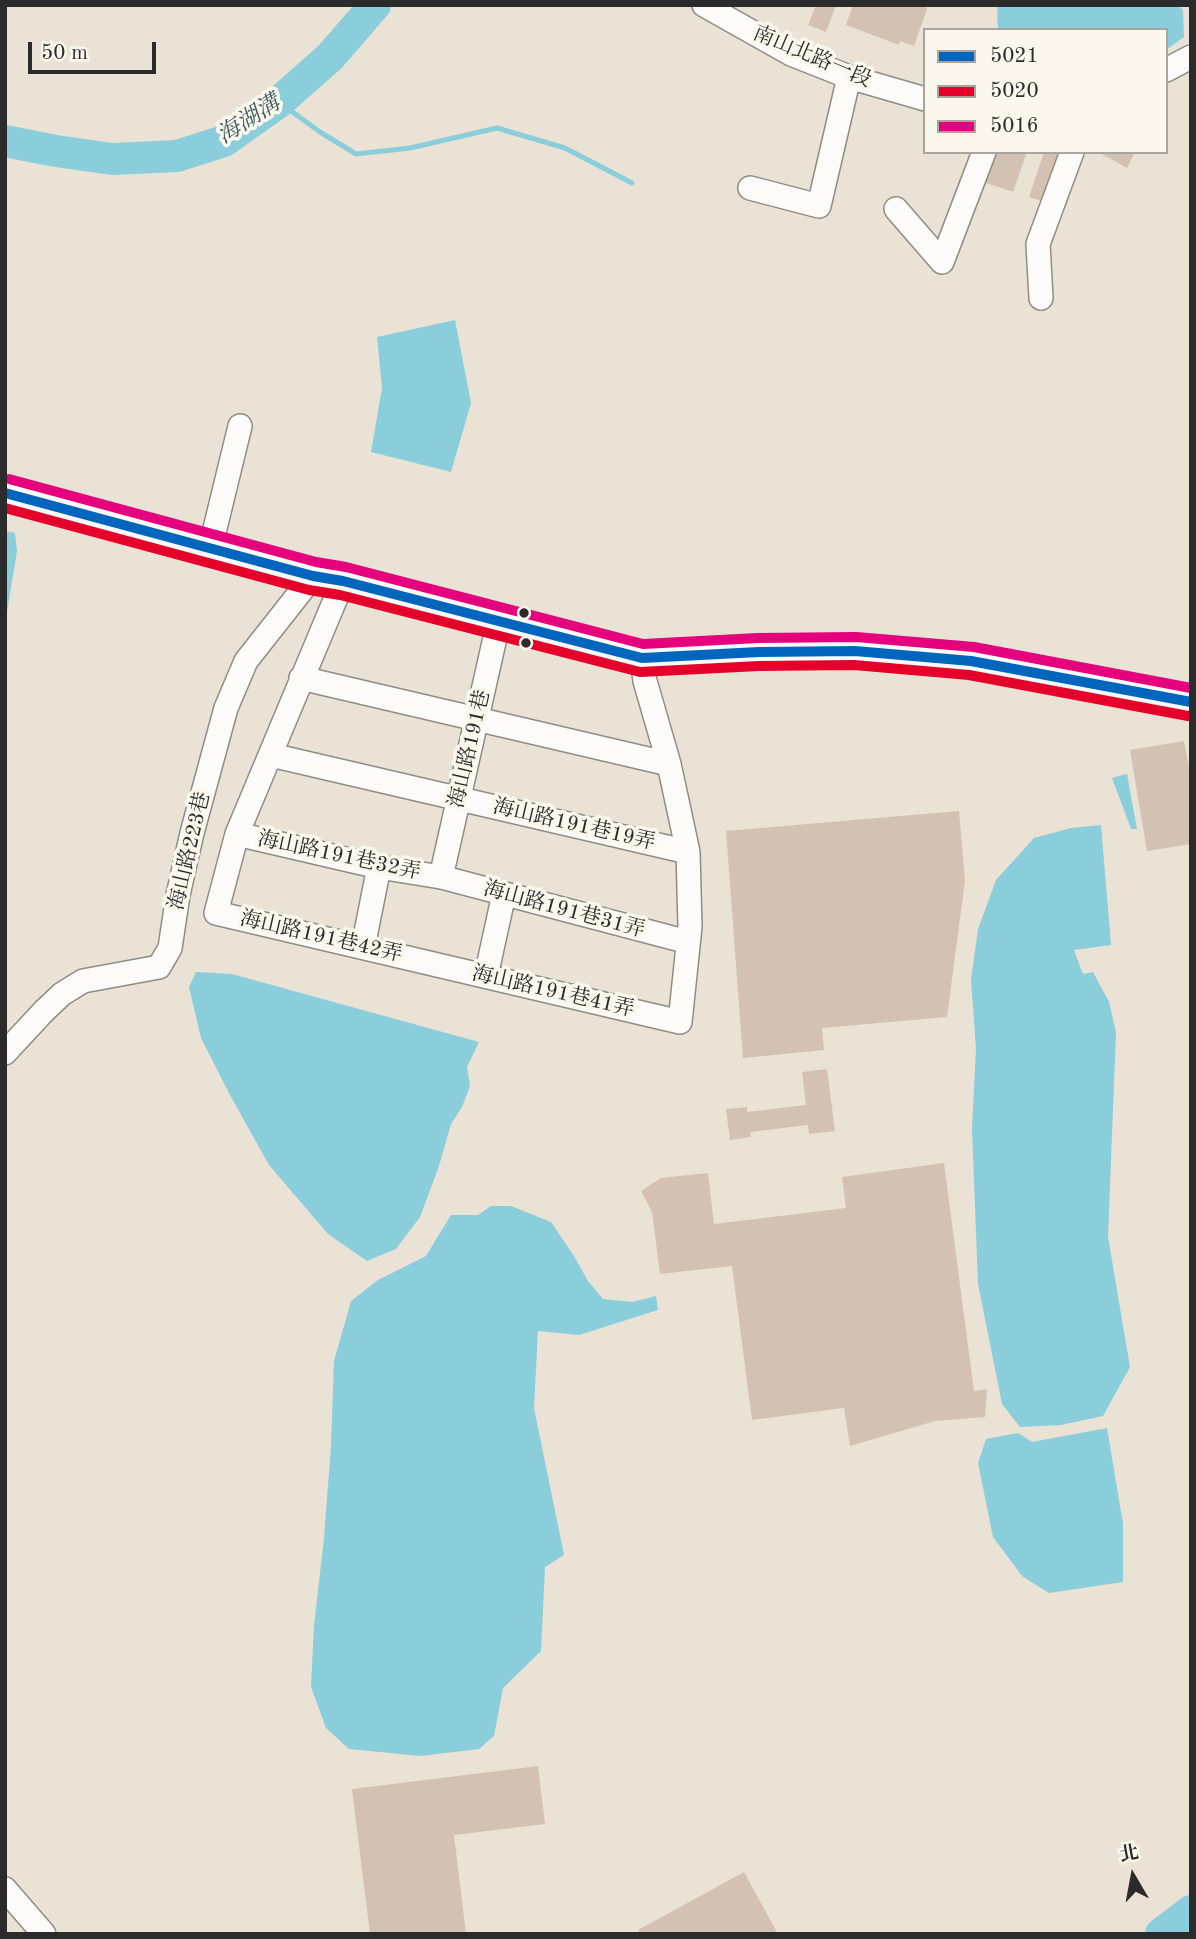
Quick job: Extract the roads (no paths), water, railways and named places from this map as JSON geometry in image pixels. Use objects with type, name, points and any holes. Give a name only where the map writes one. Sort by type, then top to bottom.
[{"type":"main road","points":[[5,494],[313,576],[642,657],[855,651],[971,661],[1191,702]]},
{"type":"street","name":"南山北路一段","points":[[704,5],[791,54],[849,77],[923,98]]},
{"type":"street","points":[[1168,70],[1191,57]]},
{"type":"street","points":[[750,188],[819,206],[849,77]]},
{"type":"street","points":[[896,209],[942,262],[983,154]]},
{"type":"street","points":[[1041,298],[1038,244],[1071,154]]},
{"type":"street","points":[[210,549],[240,426]]},
{"type":"street","name":"海山路223巷","points":[[5,1053],[44,1010],[83,981],[159,967],[170,948],[184,870],[226,708],[246,661],[313,576]]},
{"type":"street","points":[[237,834],[342,581]]},
{"type":"street","name":"海山路191巷","points":[[441,877],[499,620]]},
{"type":"street","points":[[642,657],[645,681],[669,764],[688,852],[688,943]]},
{"type":"street","points":[[302,678],[669,764]]},
{"type":"street","name":"海山路191巷19弄","points":[[271,755],[688,852]]},
{"type":"street","name":"海山路191巷32弄","points":[[237,834],[379,867],[441,877]]},
{"type":"street","name":"海山路191巷42弄","points":[[237,834],[216,913],[426,962]]},
{"type":"street","points":[[363,947],[379,867]]},
{"type":"street","name":"海山路191巷31弄","points":[[441,877],[688,943]]},
{"type":"street","points":[[486,976],[504,894]]},
{"type":"street","name":"海山路191巷41弄","points":[[426,962],[680,1021],[688,943]]},
{"type":"street","points":[[5,1889],[44,1934]]},
{"type":"water","points":[[997,5],[1178,5],[1183,10],[1184,37],[1168,49],[1168,28],[998,28]]},
{"type":"water","points":[[455,320],[471,403],[451,472],[371,452],[382,388],[377,337]]},
{"type":"water","points":[[5,531],[15,533],[17,551],[5,624]]},
{"type":"water","points":[[1127,774],[1137,829],[1131,829],[1112,778]]},
{"type":"water","points":[[1101,825],[1111,945],[1074,950],[1083,974],[1093,972],[1109,1002],[1116,1032],[1108,1237],[1130,1367],[1103,1416],[1061,1425],[1020,1427],[1002,1404],[978,1284],[972,1129],[976,1049],[971,980],[978,929],[996,880],[1034,838],[1071,828]]},
{"type":"water","points":[[196,972],[232,974],[479,1042],[467,1067],[470,1086],[462,1107],[451,1124],[420,1217],[396,1249],[367,1261],[328,1234],[269,1165],[201,1038],[189,987]]},
{"type":"water","points":[[491,1206],[511,1206],[551,1222],[588,1281],[603,1299],[632,1302],[656,1296],[658,1310],[579,1335],[538,1331],[534,1408],[564,1555],[545,1567],[541,1651],[503,1688],[494,1736],[479,1749],[421,1756],[349,1749],[326,1728],[311,1687],[331,1446],[334,1361],[351,1301],[378,1280],[426,1256],[451,1215],[478,1215]]},
{"type":"water","points":[[1107,1428],[1123,1524],[1123,1582],[1049,1593],[1022,1576],[993,1537],[978,1463],[986,1439],[1018,1433],[1032,1442]]},
{"type":"waterway","name":"海湖溝","points":[[5,141],[112,159],[177,156],[224,141],[279,102],[330,57],[375,5]]},
{"type":"waterway","points":[[279,102],[356,154],[410,148],[497,128],[565,148],[632,183]]},
{"type":"waterway","points":[[1161,1934],[1191,1911]]}]
